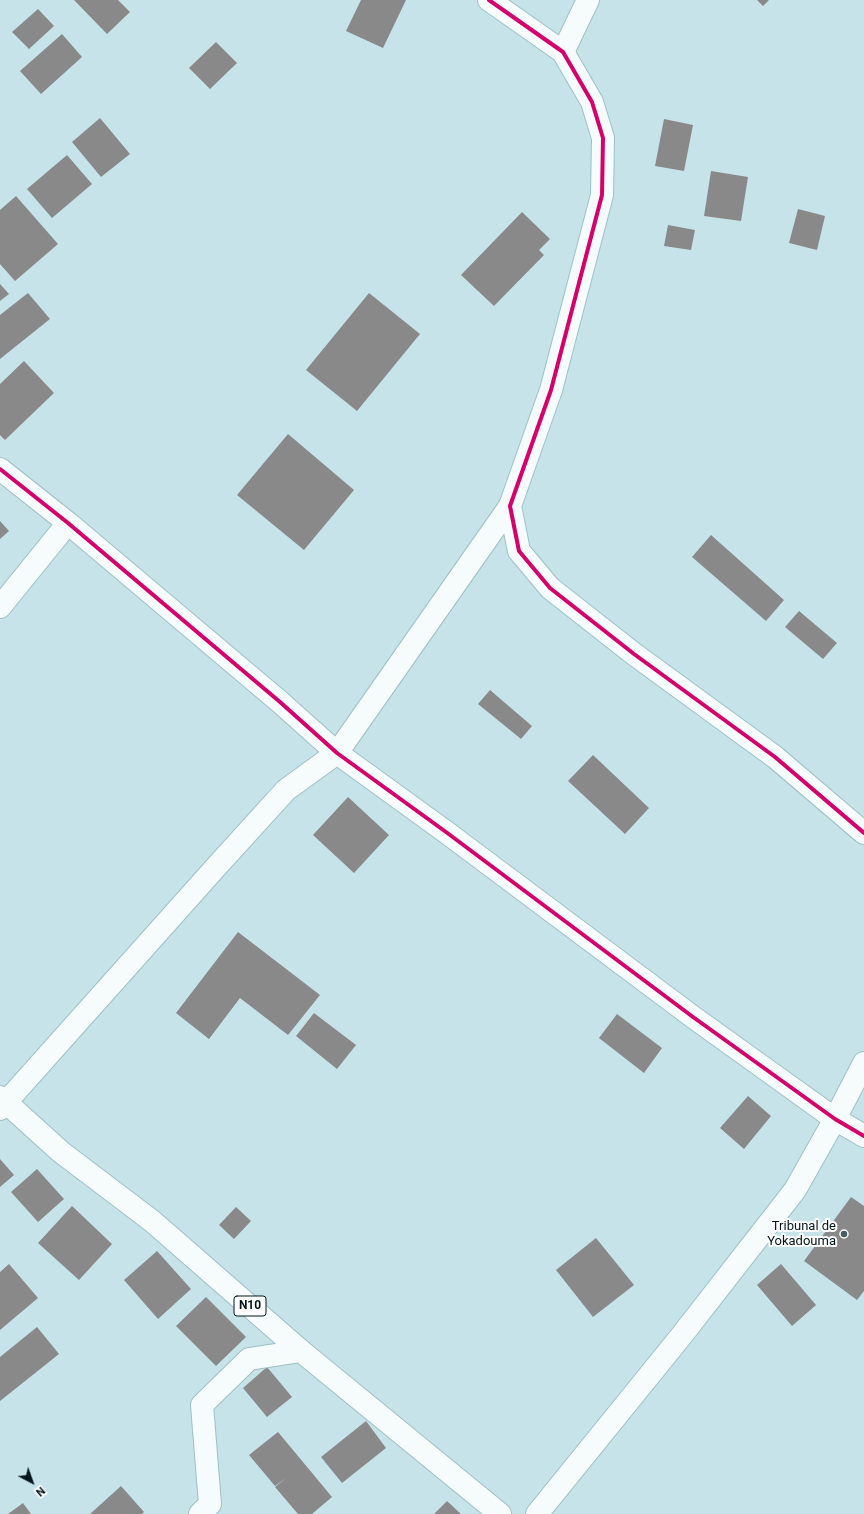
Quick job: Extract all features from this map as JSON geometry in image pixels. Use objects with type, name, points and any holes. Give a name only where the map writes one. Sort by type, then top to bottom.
[{"type":"main road","points":[[2,1103],[286,790],[337,753],[510,506],[551,390],[602,195],[603,138],[592,102],[563,52],[489,0]]},
{"type":"main road","points":[[563,52],[588,0]]},
{"type":"main road","points":[[0,469],[68,523],[280,702],[337,753],[446,832],[693,1016],[835,1119],[864,1136]]},
{"type":"main road","points":[[510,506],[519,551],[550,588],[634,654],[775,757],[864,833]]},
{"type":"main road","points":[[0,607],[68,523]]},
{"type":"main road","points":[[537,1514],[682,1336],[795,1190],[835,1119],[864,1063]]},
{"type":"main road","name":"N10","points":[[2,1103],[61,1152],[152,1221],[302,1351],[500,1514]]},
{"type":"main road","points":[[200,1514],[210,1504],[202,1405],[248,1359],[302,1351]]},
{"type":"building","points":[[74,0],[118,0],[130,12],[107,34]]},
{"type":"building","points":[[361,0],[406,0],[383,48],[346,31]]},
{"type":"building","points":[[757,0],[769,0],[763,6]]},
{"type":"building","points":[[38,9],[54,26],[29,49],[12,32]]},
{"type":"building","points":[[62,34],[82,57],[41,94],[20,71]]},
{"type":"building","points":[[216,42],[237,63],[210,89],[189,68]]},
{"type":"building","points":[[100,118],[130,154],[101,177],[72,142]]},
{"type":"building","points":[[664,119],[693,125],[684,171],[655,166]]},
{"type":"building","points":[[67,155],[92,184],[52,218],[27,189]]},
{"type":"building","points":[[711,171],[748,177],[741,221],[704,216]]},
{"type":"building","points":[[16,196],[58,244],[15,281],[0,264],[0,210]]},
{"type":"building","points":[[798,209],[825,216],[817,250],[789,243]]},
{"type":"building","points":[[522,212],[550,239],[539,250],[544,255],[494,306],[461,275]]},
{"type":"building","points":[[668,225],[695,230],[691,250],[664,246]]},
{"type":"building","points":[[0,284],[9,294],[0,301]]},
{"type":"building","points":[[28,293],[50,319],[0,359],[0,315]]},
{"type":"building","points":[[369,293],[420,334],[357,411],[306,370]]},
{"type":"building","points":[[24,361],[54,393],[5,440],[0,435],[0,384]]},
{"type":"building","points":[[288,434],[354,490],[304,550],[237,495]]},
{"type":"building","points":[[0,521],[9,531],[0,539]]},
{"type":"building","points":[[711,535],[784,600],[766,621],[692,557]]},
{"type":"building","points":[[799,611],[837,643],[823,659],[785,627]]},
{"type":"building","points":[[490,690],[532,726],[521,739],[478,704]]},
{"type":"building","points":[[593,755],[649,808],[625,834],[568,781]]},
{"type":"building","points":[[348,797],[389,835],[354,873],[313,835]]},
{"type":"building","points":[[238,932],[320,995],[288,1035],[240,998],[209,1039],[176,1013]]},
{"type":"building","points":[[314,1013],[356,1045],[337,1069],[296,1036]]},
{"type":"building","points":[[617,1014],[662,1048],[644,1073],[599,1038]]},
{"type":"building","points":[[748,1096],[771,1116],[744,1149],[720,1128]]},
{"type":"building","points":[[0,1159],[14,1175],[0,1187]]},
{"type":"building","points":[[37,1169],[64,1199],[38,1222],[11,1192]]},
{"type":"building","name":"Tribunal de Yokadouma","points":[[851,1197],[864,1206],[864,1291],[857,1300],[804,1261]]},
{"type":"building","points":[[72,1206],[112,1244],[79,1280],[38,1243]]},
{"type":"building","points":[[236,1207],[251,1221],[234,1239],[219,1225]]},
{"type":"building","points":[[596,1238],[634,1285],[593,1317],[556,1270]]},
{"type":"building","points":[[157,1251],[191,1289],[158,1319],[124,1280]]},
{"type":"building","points":[[9,1264],[38,1298],[0,1330],[0,1272]]},
{"type":"building","points":[[781,1264],[816,1305],[792,1326],[757,1285]]},
{"type":"building","points":[[206,1297],[246,1337],[216,1366],[176,1326]]},
{"type":"building","points":[[37,1327],[59,1354],[0,1401],[0,1357]]},
{"type":"building","points":[[267,1367],[292,1397],[267,1417],[243,1388]]},
{"type":"building","points":[[366,1421],[386,1448],[342,1483],[321,1457]]},
{"type":"building","points":[[278,1432],[332,1497],[312,1514],[298,1514],[275,1487],[286,1478],[275,1486],[249,1455]]},
{"type":"building","points":[[121,1486],[144,1512],[142,1514],[90,1514]]},
{"type":"building","points":[[447,1501],[461,1514],[434,1514]]},
{"type":"building","points":[[23,1503],[31,1514],[8,1514]]},
{"type":"cycle path","points":[[489,0],[563,52],[592,102],[603,138],[602,195],[551,390],[510,506],[519,551],[550,588],[634,654],[775,757],[864,833]]},
{"type":"cycle path","points":[[0,469],[68,523],[280,702],[337,753],[446,832],[693,1017],[835,1119],[864,1136]]},
{"type":"place","name":"Tribunal de Yokadouma","points":[[844,1234]]}]
